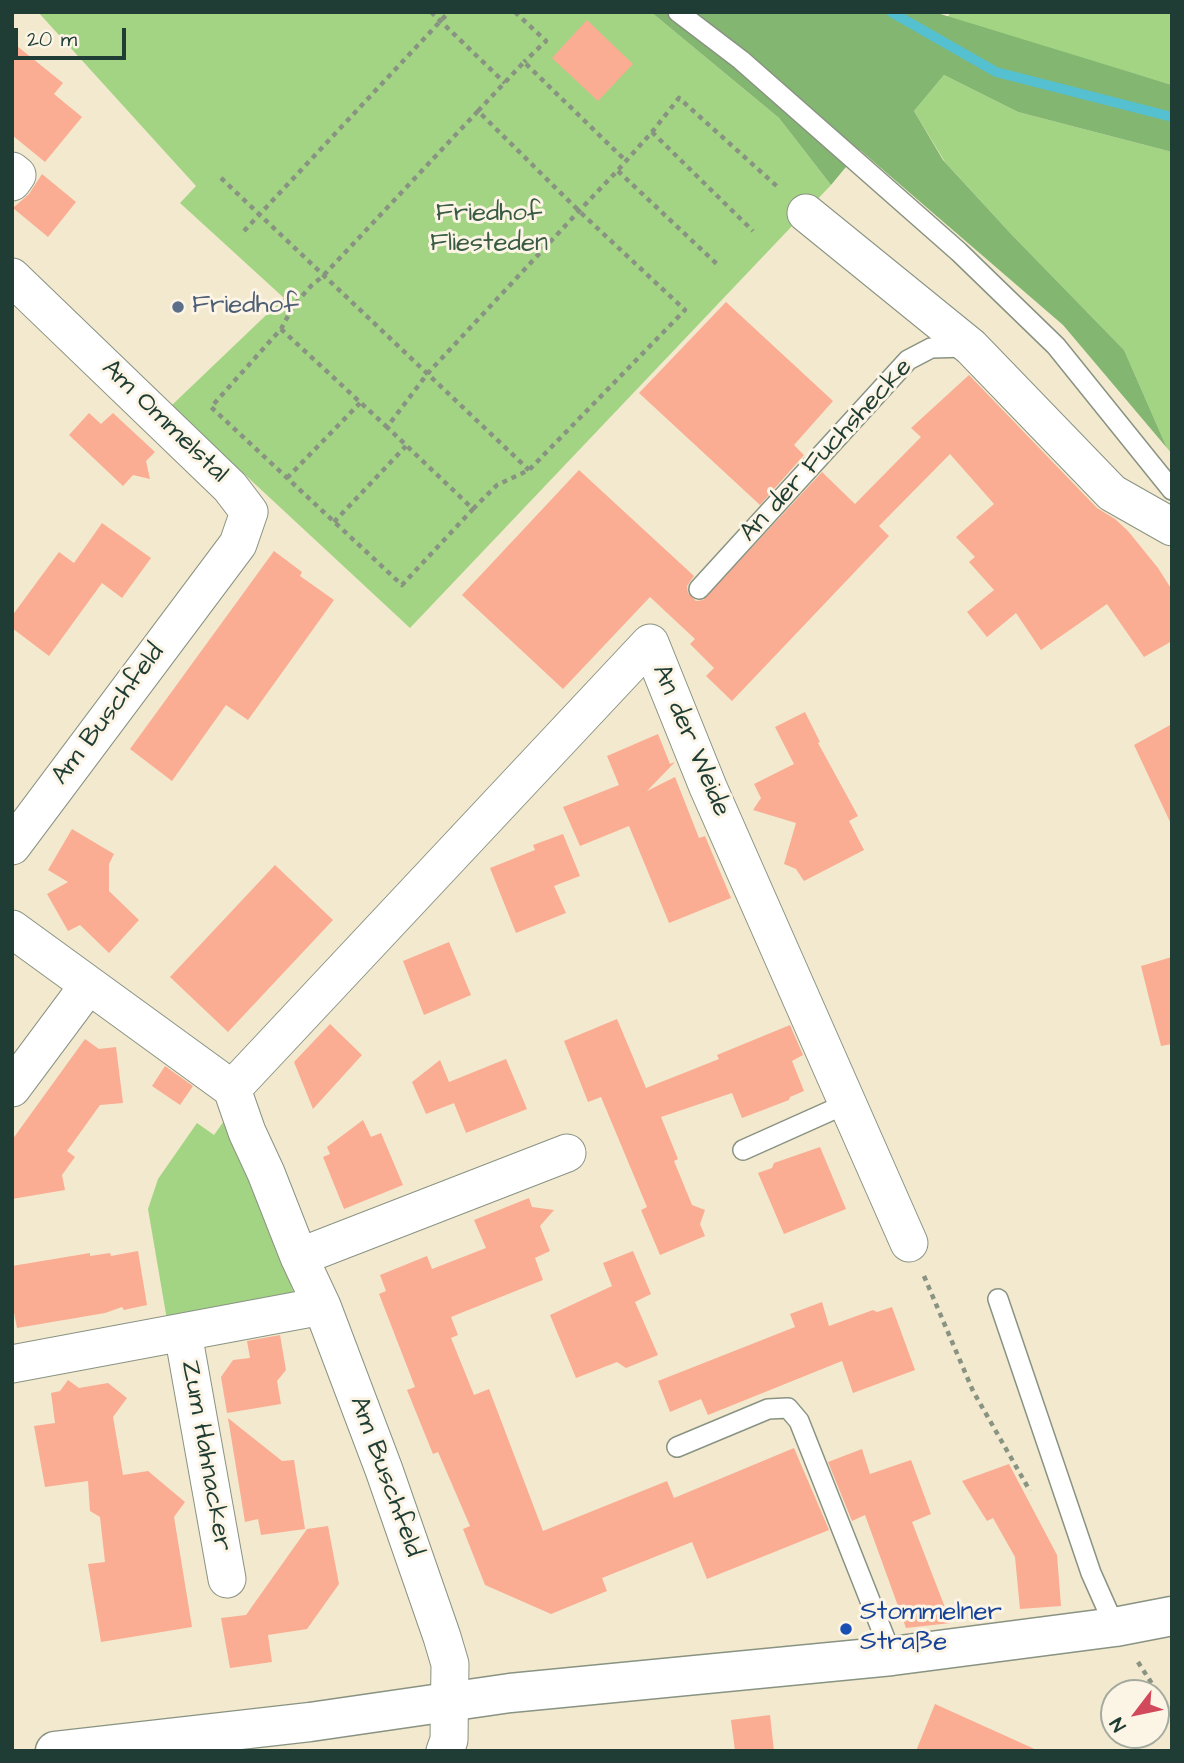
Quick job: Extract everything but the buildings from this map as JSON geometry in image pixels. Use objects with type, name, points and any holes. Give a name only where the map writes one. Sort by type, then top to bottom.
[{"type":"main road","points":[[55,1751],[310,1722],[510,1693],[892,1656],[1172,1616]]},
{"type":"street","points":[[12,171],[18,175],[12,182]]},
{"type":"street","points":[[806,213],[971,347],[1112,493],[1172,527]]},
{"type":"street","name":"Am Ommelstal","points":[[12,277],[230,486],[249,512],[238,544],[206,585]]},
{"type":"street","name":"Am Buschfeld","points":[[12,846],[206,585]]},
{"type":"street","name":"An der Weide","points":[[232,1089],[650,643],[708,787],[909,1243]]},
{"type":"street","points":[[12,929],[232,1089]]},
{"type":"street","points":[[12,1088],[88,986]]},
{"type":"street","name":"Am Buschfeld","points":[[232,1089],[247,1132],[322,1306],[384,1469],[442,1637],[450,1664],[449,1740],[445,1751]]},
{"type":"street","points":[[299,1257],[567,1153]]},
{"type":"street","name":"Zum Hahnacker","points":[[12,1364],[322,1306]]},
{"type":"street","name":"Zum Hahnacker","points":[[183,1333],[227,1579]]},
{"type":"lane","points":[[678,12],[741,60],[959,252],[1056,346],[1172,490]]},
{"type":"lane","name":"An der Fuchshecke","points":[[699,589],[908,360],[931,348],[971,347]]},
{"type":"lane","points":[[743,1150],[848,1103]]},
{"type":"lane","points":[[998,1299],[1091,1573],[1115,1626]]},
{"type":"lane","points":[[677,1447],[768,1409],[788,1408],[799,1420],[892,1656]]},
{"type":"path","points":[[431,12],[505,83]]},
{"type":"path","points":[[244,231],[449,12]]},
{"type":"path","points":[[478,111],[685,310],[529,470],[497,485],[402,585],[211,407],[281,329],[294,305],[311,286],[323,276],[524,62],[546,41],[515,12]]},
{"type":"path","points":[[524,62],[626,161]]},
{"type":"path","points":[[387,427],[428,373],[617,171],[679,98],[806,213]]},
{"type":"path","points":[[652,132],[753,231]]},
{"type":"path","points":[[617,171],[719,266]]},
{"type":"path","points":[[221,178],[529,470]]},
{"type":"path","points":[[281,329],[473,509]]},
{"type":"path","points":[[287,478],[359,403]]},
{"type":"path","points":[[334,522],[406,446]]},
{"type":"path","points":[[909,1243],[974,1391],[1032,1494]]},
{"type":"path","points":[[1115,1626],[1172,1715]]},
{"type":"green space","name":"Friedhof Fliesteden","points":[[38,12],[651,12],[779,118],[831,185],[410,628],[171,406],[284,298],[180,203],[196,186]]},
{"type":"green space","points":[[651,12],[934,12],[1172,85],[1172,152],[1018,112],[944,75],[914,111],[943,160],[1124,350],[1167,448],[1063,325],[860,150],[831,185],[779,118]]},
{"type":"green space","points":[[951,12],[1172,12],[1172,85],[947,18]]},
{"type":"green space","points":[[944,75],[1018,112],[1172,152],[1172,454],[1124,350],[945,162],[914,111]]},
{"type":"green space","points":[[229,1114],[294,1293],[288,1298],[167,1320],[148,1209],[158,1179],[197,1123],[214,1135]]},
{"type":"waterway","points":[[891,12],[996,72],[1172,117]]},
{"type":"place","name":"Friedhof","points":[[178,307]]},
{"type":"place","name":"Stommelner Straße","points":[[846,1629]]}]
